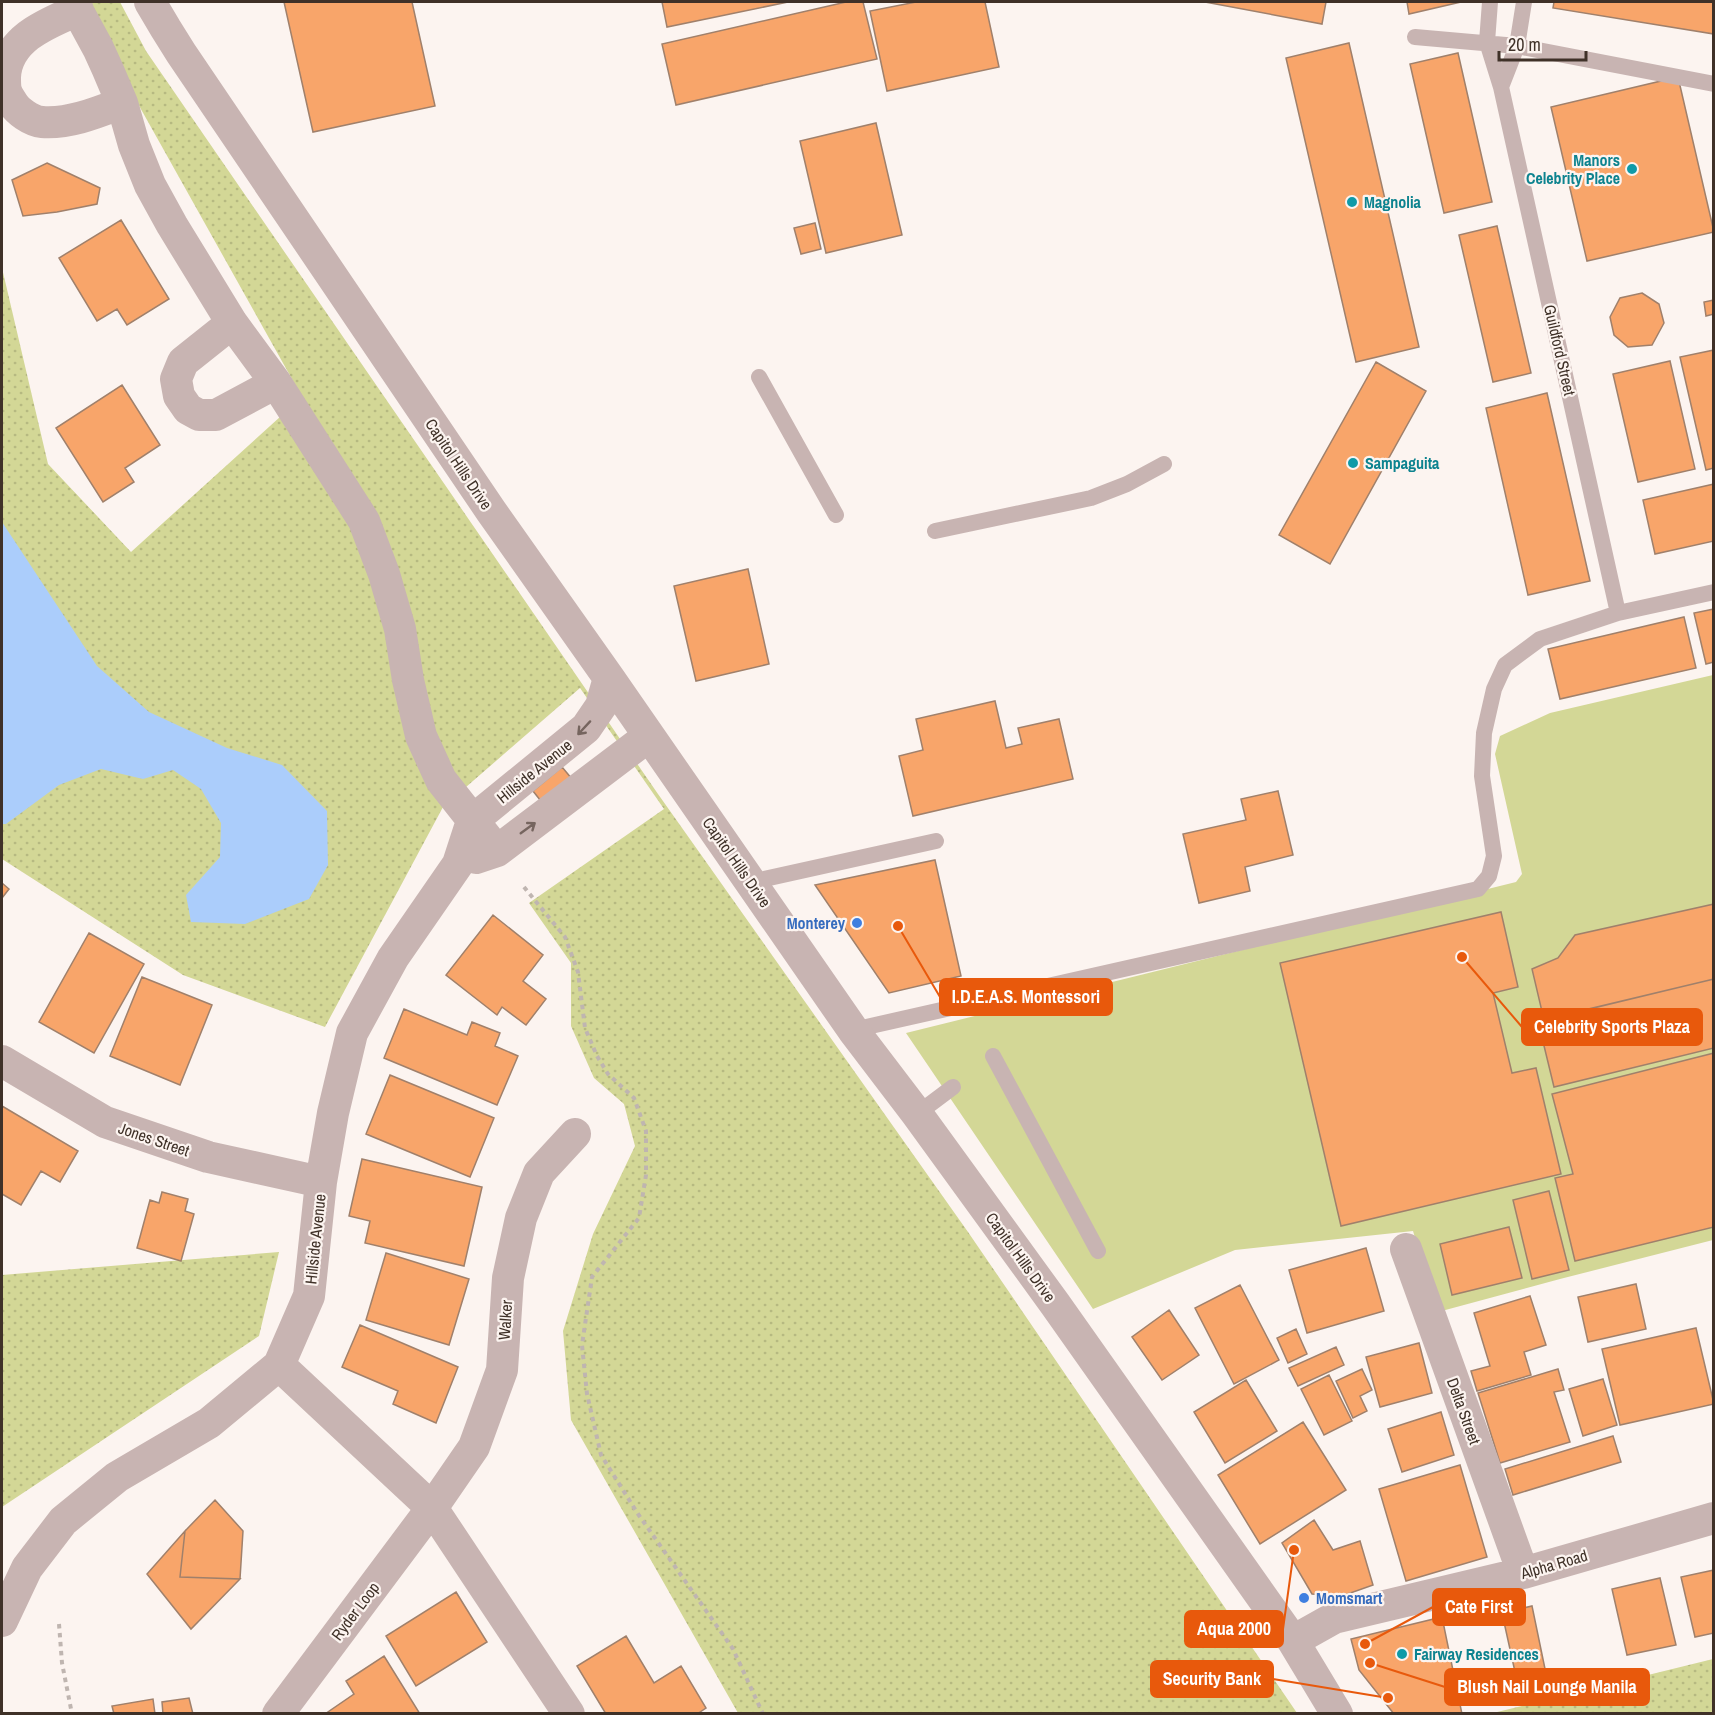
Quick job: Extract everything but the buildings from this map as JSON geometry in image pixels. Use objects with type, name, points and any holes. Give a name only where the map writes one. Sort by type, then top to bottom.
[{"type":"street","name":"Capitol Hills Drive","points":[[150,2],[171,37],[485,502],[853,1030],[1055,1304],[1293,1641],[1337,1713]]},
{"type":"street","points":[[122,103],[79,118],[38,122],[13,105],[4,90],[5,58],[41,26],[76,6],[98,48],[122,103],[134,144],[150,185],[172,225],[232,324],[276,383],[364,520],[384,573],[400,629],[420,736],[441,780],[497,851]]},
{"type":"street","points":[[232,324],[183,362],[176,379],[179,396],[188,409],[200,415],[216,415],[276,383]]},
{"type":"street","name":"Hillside Avenue","points":[[2,1621],[27,1568],[63,1521],[117,1477],[209,1423],[279,1365],[309,1296],[321,1182],[333,1113],[352,1033],[393,958],[458,864],[472,821],[586,728],[601,706],[609,678]]},
{"type":"street","points":[[458,864],[497,851],[649,736]]},
{"type":"street","name":"Jones Street","points":[[2,1061],[105,1122],[208,1157],[321,1182]]},
{"type":"street","name":"Walker","points":[[432,1508],[474,1447],[502,1370],[508,1278],[521,1218],[538,1173],[575,1134]]},
{"type":"street","name":"Delta Street","points":[[1406,1250],[1522,1573]]},
{"type":"street","points":[[279,1365],[432,1508],[569,1713]]},
{"type":"street","name":"Ryder Loop","points":[[278,1713],[432,1508]]},
{"type":"street","name":"Alpha Road","points":[[1293,1641],[1334,1618],[1522,1573],[1713,1518]]},
{"type":"lane","name":"Guildford Street","points":[[1490,2],[1487,42],[1501,87],[1618,613]]},
{"type":"lane","points":[[1501,87],[1517,46],[1524,2]]},
{"type":"lane","points":[[1415,37],[1517,46],[1713,84]]},
{"type":"lane","points":[[759,377],[836,515]]},
{"type":"lane","points":[[935,531],[1091,498],[1127,484],[1164,464]]},
{"type":"lane","points":[[853,1030],[1478,889],[1489,876],[1494,856],[1482,776],[1484,733],[1494,689],[1505,665],[1539,639],[1618,613],[1713,592]]},
{"type":"lane","points":[[751,882],[936,841]]},
{"type":"lane","points":[[993,1056],[1098,1251]]},
{"type":"lane","points":[[917,1114],[953,1087]]},
{"type":"path","points":[[524,887],[565,937],[578,972],[585,1028],[608,1074],[634,1098],[646,1131],[646,1175],[639,1218],[592,1277],[583,1334],[587,1394],[601,1455],[638,1514],[733,1649],[763,1713]]},
{"type":"path","points":[[59,1624],[62,1663],[72,1713]]},
{"type":"green space","points":[[81,2],[120,2],[146,51],[658,794],[968,1232],[1297,1713],[738,1713],[571,1420],[563,1331],[593,1234],[635,1146],[624,1104],[594,1078],[571,1026],[571,963],[529,903],[664,809],[580,688],[443,807],[325,1027],[183,975],[2,859],[2,268],[48,464],[131,552],[302,397]]},
{"type":"green space","points":[[1713,675],[1713,1240],[1438,1312],[1413,1231],[1235,1250],[1093,1309],[906,1033],[1516,882],[1522,874],[1495,754],[1500,736],[1550,713]]},
{"type":"green space","points":[[279,1252],[259,1336],[2,1507],[2,1275]]},
{"type":"green space","points":[[1713,1659],[1713,1713],[1493,1713]]},
{"type":"water","points":[[2,522],[97,666],[149,712],[227,748],[282,765],[327,811],[328,865],[309,899],[245,924],[191,922],[186,895],[220,857],[221,823],[201,789],[173,770],[143,779],[101,769],[59,785],[6,824],[2,824]]},
{"type":"place","name":"Manors Celebrity Place","points":[[1632,169]]},
{"type":"place","name":"Magnolia","points":[[1352,202]]},
{"type":"place","name":"Sampaguita","points":[[1353,463]]},
{"type":"place","name":"Monterey","points":[[857,923]]},
{"type":"place","name":"I.D.E.A.S. Montessori","points":[[898,926]]},
{"type":"place","name":"Celebrity Sports Plaza","points":[[1462,957]]},
{"type":"place","name":"Aqua 2000","points":[[1294,1550]]},
{"type":"place","name":"Momsmart","points":[[1304,1598]]},
{"type":"place","name":"Cate First","points":[[1365,1644]]},
{"type":"place","name":"Fairway Residences","points":[[1402,1654]]},
{"type":"place","name":"Blush Nail Lounge Manila","points":[[1370,1663]]},
{"type":"place","name":"Security Bank","points":[[1388,1698]]}]
